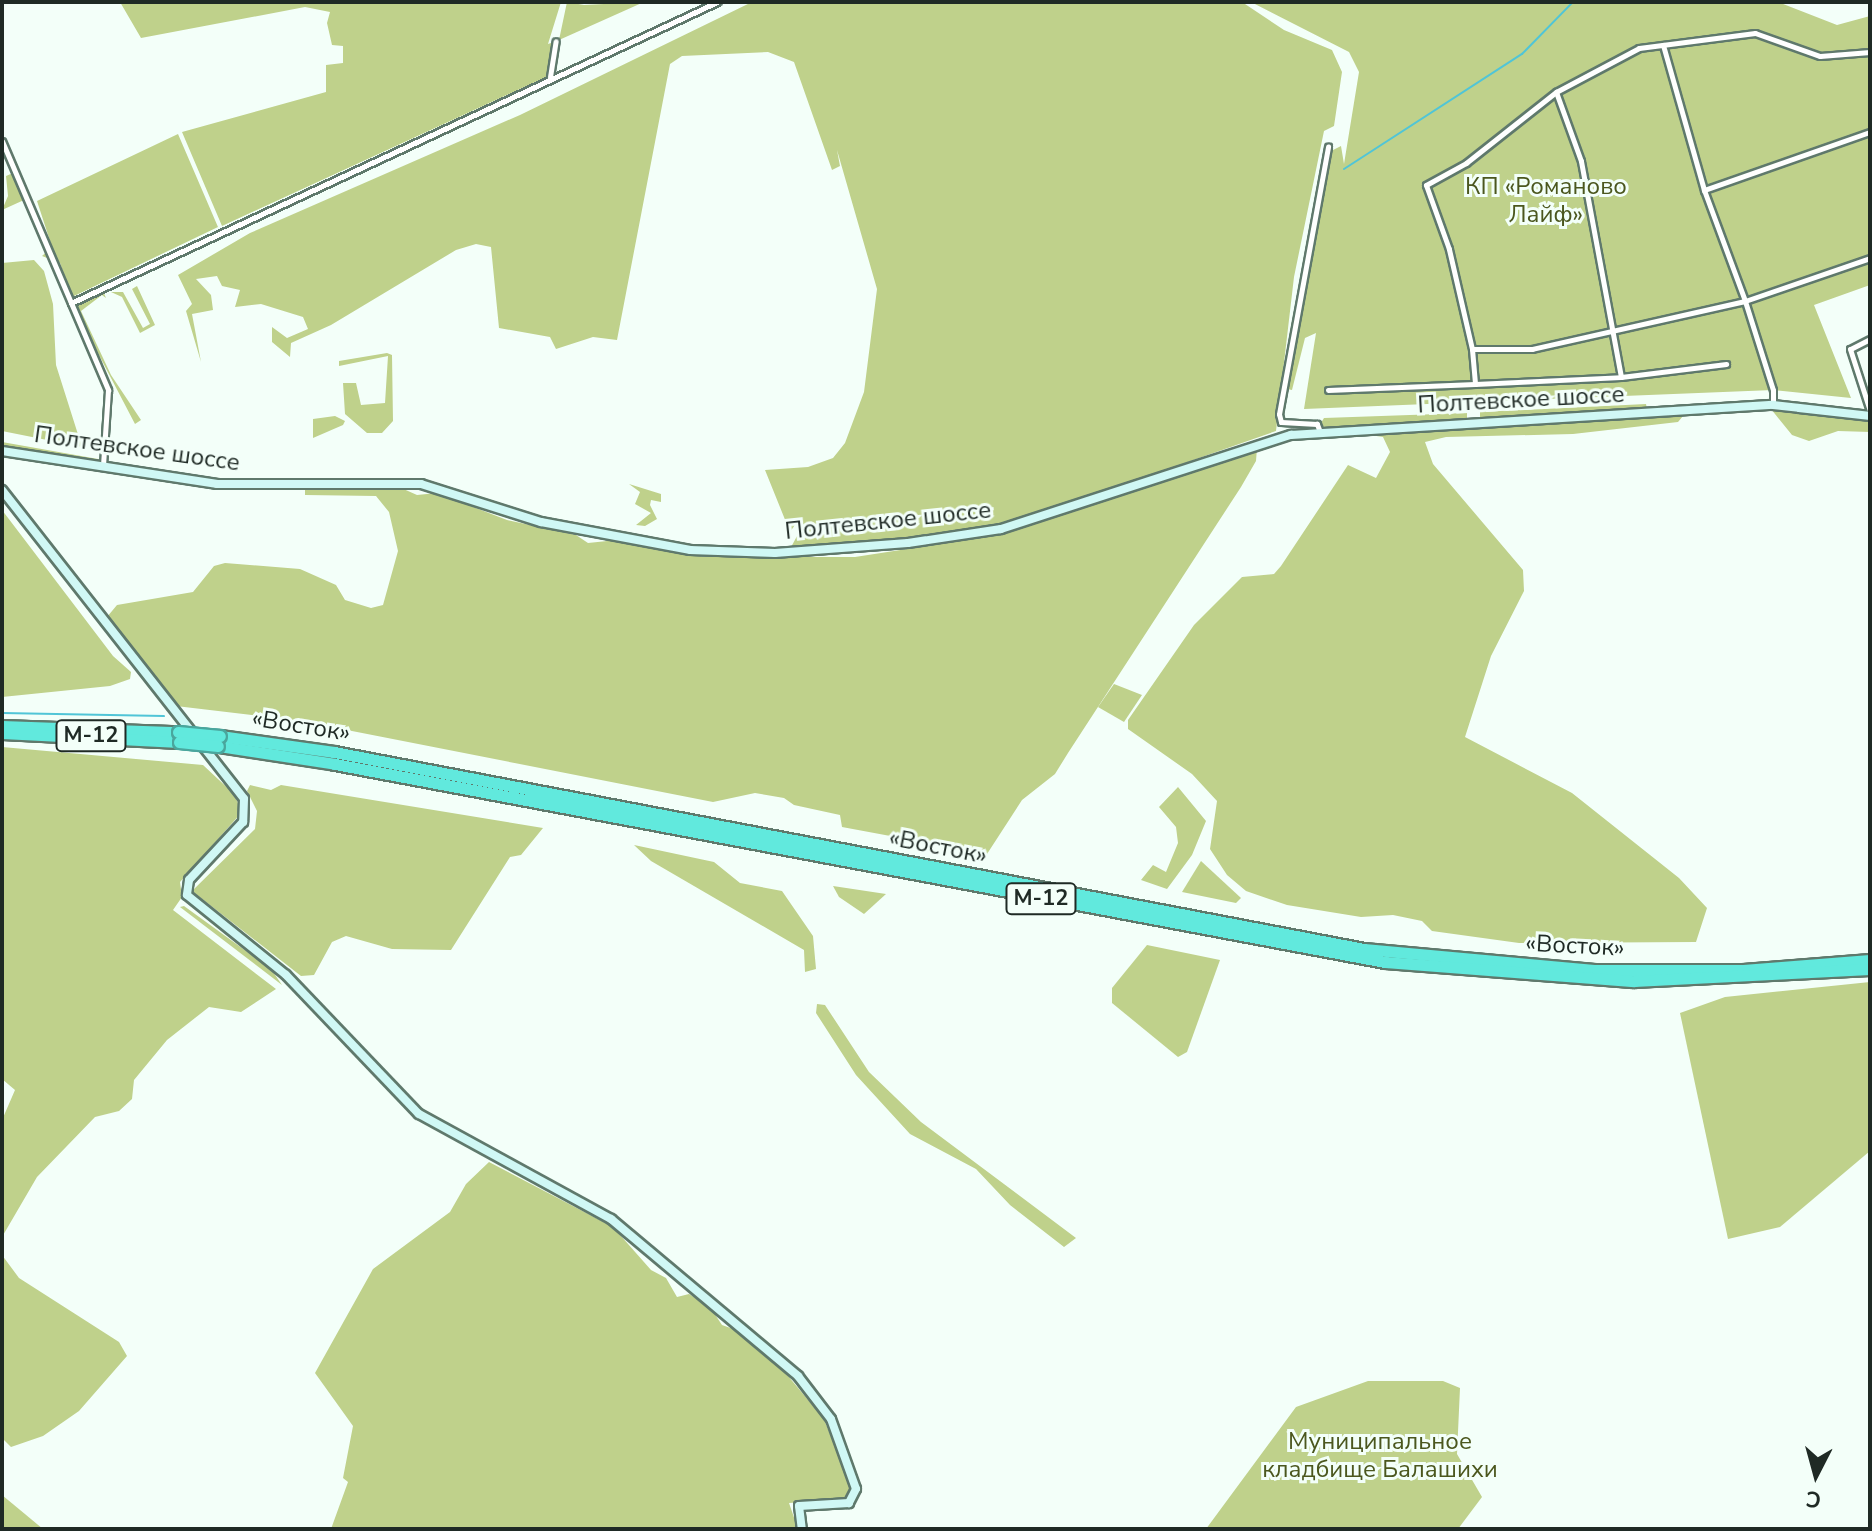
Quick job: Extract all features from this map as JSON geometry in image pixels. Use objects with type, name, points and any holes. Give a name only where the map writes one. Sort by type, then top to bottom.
[{"type":"highway","name":"«Восток»","points":[[2,726],[179,737],[350,755],[1364,949],[1609,971],[1743,970],[1870,960]]},
{"type":"highway","name":"«Восток»","points":[[2,733],[179,737]]},
{"type":"highway","name":"«Восток»","points":[[219,741],[1385,962],[1634,981],[1870,969]]},
{"type":"street","points":[[71,303],[717,2]]},
{"type":"street","points":[[1475,384],[1472,349],[1449,249],[1426,185],[1466,163],[1556,92],[1631,51],[1755,33],[1820,56],[1870,52]]},
{"type":"street","points":[[550,78],[556,41]]},
{"type":"street","points":[[1663,45],[1704,190],[1745,301],[1773,390],[1773,405]]},
{"type":"street","points":[[1556,92],[1581,161],[1621,377]]},
{"type":"street","points":[[1704,190],[1870,132]]},
{"type":"street","points":[[2,141],[108,390],[102,467]]},
{"type":"street","points":[[1320,432],[1317,424],[1281,422],[1279,414],[1328,146]]},
{"type":"street","points":[[1472,349],[1532,349],[1615,332],[1745,301],[1870,258]]},
{"type":"street","points":[[1870,339],[1850,349],[1870,413]]},
{"type":"street","points":[[1328,390],[1621,377],[1726,364]]},
{"type":"street","name":"Полтевское шоссе","points":[[2,451],[228,485],[421,484],[541,522],[678,548],[786,553],[918,542],[1001,529],[1172,476],[1258,442],[1320,432],[1773,405],[1870,413]]},
{"type":"street","points":[[2,490],[244,799],[243,822],[189,880],[187,895],[286,975],[419,1114],[611,1219],[798,1376],[831,1419],[856,1489],[849,1503],[799,1506],[802,1529]]},
{"type":"green space","points":[[120,2],[561,2],[548,44],[554,42],[546,77],[222,226],[182,132],[326,92],[326,65],[343,63],[343,46],[332,45],[327,23],[330,12],[305,7],[141,38]]},
{"type":"green space","points":[[567,2],[584,5],[644,2],[559,40]]},
{"type":"green space","points":[[752,2],[1242,2],[1284,30],[1332,50],[1342,72],[1334,126],[1324,131],[1294,277],[1276,431],[1016,522],[927,537],[790,549],[803,525],[797,522],[790,532],[765,470],[808,467],[833,458],[845,443],[864,392],[877,289],[837,150],[840,166],[832,170],[794,62],[768,52],[682,56],[670,64],[617,340],[593,337],[556,349],[550,337],[499,328],[491,247],[476,244],[456,250],[331,325],[291,343],[290,357],[272,342],[272,327],[287,338],[308,329],[303,317],[261,304],[235,307],[240,290],[222,286],[217,276],[196,279],[211,295],[213,310],[192,314],[201,362],[186,311],[192,304],[178,275],[250,233],[520,115]]},
{"type":"green space","name":"КП «Романово Лайф»","points":[[1251,2],[1778,2],[1837,25],[1870,16],[1870,285],[1814,305],[1851,398],[1773,390],[1304,409],[1316,333],[1305,338],[1292,390],[1287,389],[1304,275],[1329,152],[1341,146],[1344,164],[1359,72],[1349,52]]},
{"type":"green space","points":[[178,134],[218,227],[72,297],[60,263],[42,256],[52,247],[37,201]]},
{"type":"green space","points":[[13,173],[24,200],[2,210],[8,196],[6,176]]},
{"type":"green space","points":[[34,260],[44,271],[53,304],[56,365],[82,447],[2,431],[2,263]]},
{"type":"green space","points":[[137,286],[155,325],[140,333],[122,297],[111,292],[123,292],[143,328],[150,324],[132,289]]},
{"type":"green space","points":[[103,291],[106,298],[102,295],[81,311],[111,375],[141,420],[135,424],[76,311],[77,304]]},
{"type":"green space","points":[[387,353],[392,355],[393,421],[382,433],[367,433],[345,414],[343,383],[356,383],[361,405],[385,403],[388,356],[339,366],[339,361]]},
{"type":"green space","points":[[1646,404],[1647,409],[1480,419],[1480,412]]},
{"type":"green space","points":[[1771,409],[1870,419],[1870,432],[1838,431],[1809,441],[1792,435]]},
{"type":"green space","points":[[1467,413],[1467,419],[1458,420],[1325,429],[1321,423],[1324,418]]},
{"type":"green space","points":[[335,416],[345,421],[343,425],[313,438],[313,419]]},
{"type":"green space","points":[[1683,416],[1678,422],[1573,434],[1446,437],[1425,442],[1433,464],[1523,570],[1524,591],[1491,656],[1465,737],[1572,793],[1679,878],[1707,908],[1696,942],[1519,943],[1432,931],[1422,921],[1393,915],[1361,917],[1287,905],[1246,891],[1227,875],[1210,849],[1217,801],[1192,774],[1128,729],[1128,720],[1194,625],[1242,577],[1274,574],[1281,566],[1348,465],[1376,478],[1390,452],[1383,437],[1370,435]]},
{"type":"green space","points":[[2,442],[99,459],[99,464],[2,447]]},
{"type":"green space","points":[[1257,448],[1256,461],[1241,487],[1055,774],[1022,800],[987,854],[842,827],[840,815],[794,805],[784,798],[755,793],[713,802],[301,721],[176,706],[107,617],[117,605],[193,592],[214,566],[225,563],[300,569],[336,585],[345,600],[371,608],[383,605],[398,551],[389,512],[376,496],[305,495],[305,490],[399,487],[417,495],[437,493],[507,520],[576,535],[588,543],[617,540],[705,557],[855,557],[1004,534]]},
{"type":"green space","points":[[629,484],[661,494],[661,502],[651,500],[650,505],[657,519],[645,526],[636,525],[651,513],[635,504],[640,492]]},
{"type":"green space","points":[[2,510],[113,656],[131,672],[130,679],[110,686],[2,697]]},
{"type":"green space","points":[[1114,684],[1142,695],[1124,722],[1098,707]]},
{"type":"green space","points":[[2,747],[203,765],[234,794],[242,812],[180,882],[182,897],[173,910],[276,989],[241,1012],[209,1007],[167,1040],[134,1080],[132,1099],[119,1111],[95,1117],[37,1177],[2,1237],[2,1120],[15,1090],[2,1079]]},
{"type":"green space","points":[[250,785],[271,790],[281,785],[543,828],[521,855],[510,857],[451,950],[392,949],[346,936],[332,942],[314,975],[301,976],[192,891],[255,829],[257,811],[247,791]]},
{"type":"green space","points":[[1178,787],[1206,821],[1192,855],[1167,889],[1141,880],[1153,865],[1166,872],[1178,843],[1176,827],[1159,807]]},
{"type":"green space","points":[[634,845],[714,862],[740,883],[782,891],[813,936],[816,969],[805,972],[804,950],[651,861]]},
{"type":"green space","points":[[1201,861],[1241,898],[1236,903],[1182,892]]},
{"type":"green space","points":[[833,886],[886,894],[864,914],[839,897]]},
{"type":"green space","points":[[184,906],[271,969],[282,985],[180,907]]},
{"type":"green space","points":[[1147,945],[1220,960],[1187,1052],[1178,1057],[1112,1003],[1112,988]]},
{"type":"green space","points":[[1870,982],[1870,1151],[1780,1227],[1728,1239],[1680,1013],[1725,997]]},
{"type":"green space","points":[[817,1004],[825,1005],[869,1072],[921,1122],[1076,1238],[1064,1247],[1010,1205],[976,1169],[910,1134],[856,1075],[816,1013]]},
{"type":"green space","points":[[489,1162],[613,1227],[651,1270],[666,1278],[677,1297],[689,1294],[710,1307],[722,1325],[736,1330],[778,1364],[824,1419],[852,1490],[850,1499],[789,1503],[798,1529],[331,1529],[348,1482],[343,1478],[353,1426],[315,1373],[373,1269],[450,1212],[466,1184]]},
{"type":"green space","points":[[2,1255],[19,1278],[119,1342],[127,1356],[79,1411],[43,1436],[11,1447],[2,1438]]},
{"type":"green space","name":"Муниципальное кладбище Балашихи","points":[[1368,1381],[1443,1381],[1460,1388],[1457,1454],[1482,1497],[1458,1529],[1206,1529],[1296,1407]]},
{"type":"green space","points":[[2,1495],[43,1529],[2,1529]]},
{"type":"waterway","points":[[1344,169],[1522,54],[1573,2]]},
{"type":"waterway","points":[[2,713],[164,716]]}]
